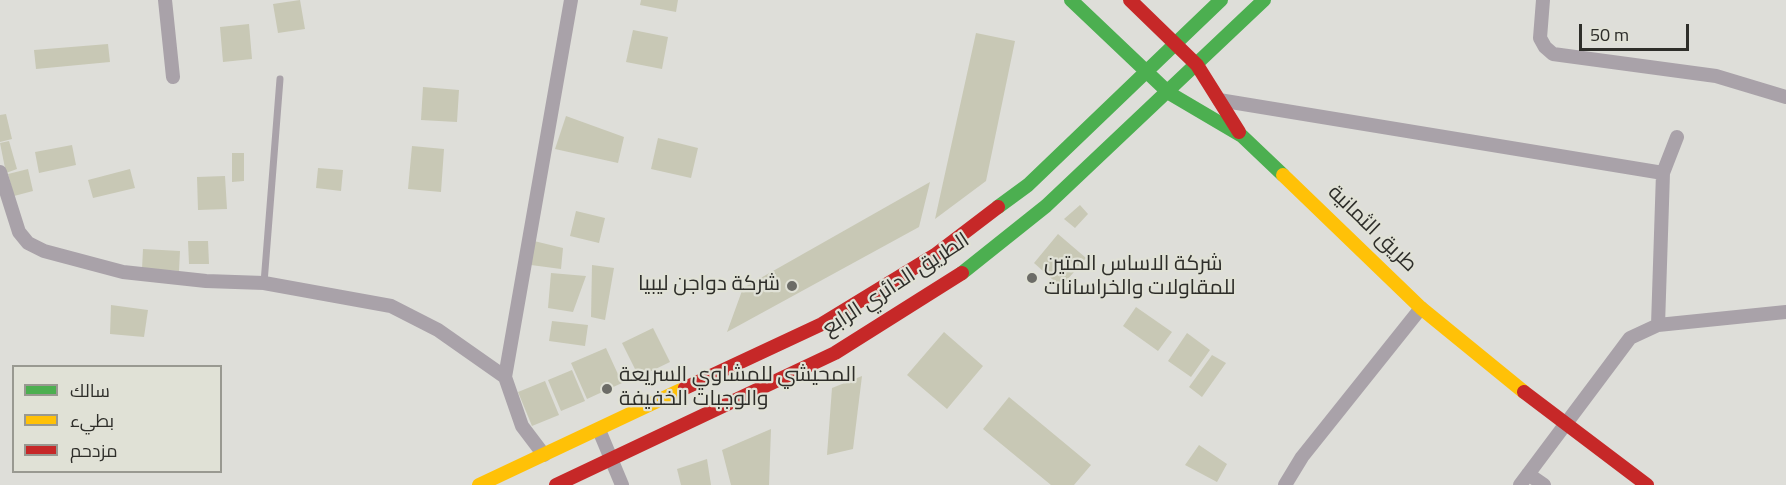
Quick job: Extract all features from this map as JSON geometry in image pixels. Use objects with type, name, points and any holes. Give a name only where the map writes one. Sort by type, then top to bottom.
[{"type":"main road","name":"طريق الثمانية","points":[[1071,0],[1169,93],[1242,136],[1421,308],[1565,424],[1647,485]]},
{"type":"main road","points":[[1130,0],[1197,65],[1242,136]]},
{"type":"main road","name":"الطريق الدائري الرابع","points":[[556,485],[835,353],[949,283],[1046,206],[1169,93],[1264,0]]},
{"type":"main road","name":"الطريق الدائري الرابع","points":[[479,485],[822,324],[935,255],[1028,185],[1220,1]]},
{"type":"street","points":[[165,0],[173,77]]},
{"type":"street","points":[[544,454],[522,426],[505,377],[571,0]]},
{"type":"street","points":[[1543,0],[1540,38],[1553,54],[1716,76],[1786,97]]},
{"type":"street","points":[[1219,100],[1664,173]]},
{"type":"street","points":[[1658,325],[1664,173],[1677,137]]},
{"type":"street","points":[[0,172],[19,232],[28,243],[44,251],[123,272],[264,283],[391,306],[438,330],[505,377]]},
{"type":"street","points":[[1285,485],[1302,458],[1421,308]]},
{"type":"street","points":[[1544,485],[1524,479],[1630,338],[1658,325],[1786,312]]},
{"type":"street","points":[[599,430],[622,485]]},
{"type":"lane","points":[[264,283],[280,79]]},
{"type":"building","points":[[300,0],[305,29],[278,33],[273,4]]},
{"type":"building","points":[[641,0],[678,0],[676,12],[640,5]]},
{"type":"building","points":[[249,24],[252,59],[223,62],[220,27]]},
{"type":"building","points":[[633,30],[668,37],[662,69],[626,62]]},
{"type":"building","points":[[976,33],[1015,41],[986,181],[935,219]]},
{"type":"building","points":[[108,44],[110,62],[36,69],[34,50]]},
{"type":"building","points":[[423,87],[459,90],[457,122],[421,120]]},
{"type":"building","points":[[6,114],[12,139],[0,142],[0,115]]},
{"type":"building","points":[[566,116],[624,137],[618,163],[555,149]]},
{"type":"building","points":[[658,138],[698,148],[691,178],[651,169]]},
{"type":"building","points":[[9,141],[17,169],[6,173],[0,143]]},
{"type":"building","points":[[72,145],[76,165],[39,173],[35,152]]},
{"type":"building","points":[[412,146],[444,149],[441,192],[408,189]]},
{"type":"building","points":[[232,153],[244,153],[244,181],[232,182]]},
{"type":"building","points":[[318,168],[343,170],[341,191],[316,188]]},
{"type":"building","points":[[28,169],[33,191],[14,196],[8,174]]},
{"type":"building","points":[[130,169],[135,188],[93,198],[88,180]]},
{"type":"building","points":[[225,176],[227,209],[198,210],[197,177]]},
{"type":"building","points":[[930,182],[919,227],[727,332],[743,288]]},
{"type":"building","points":[[1080,205],[1088,214],[1075,228],[1064,219]]},
{"type":"building","points":[[576,211],[605,218],[599,243],[570,236]]},
{"type":"building","points":[[1058,234],[1086,258],[1061,287],[1034,263]]},
{"type":"building","points":[[188,241],[208,241],[209,264],[189,264]]},
{"type":"building","points":[[534,241],[563,248],[561,269],[531,265]]},
{"type":"building","points":[[143,249],[180,251],[179,271],[142,269]]},
{"type":"building","points":[[592,265],[614,268],[605,320],[591,317]]},
{"type":"building","points":[[551,273],[586,276],[573,312],[548,308]]},
{"type":"building","points":[[111,305],[148,310],[144,337],[110,334]]},
{"type":"building","points":[[1136,307],[1172,332],[1158,351],[1123,326]]},
{"type":"building","points":[[552,321],[588,325],[585,346],[549,341]]},
{"type":"building","points":[[653,328],[670,362],[639,377],[622,343]]},
{"type":"building","points":[[944,332],[983,366],[947,409],[907,375]]},
{"type":"building","points":[[1187,333],[1210,350],[1191,377],[1168,361]]},
{"type":"building","points":[[606,348],[622,383],[587,399],[571,363]]},
{"type":"building","points":[[1212,355],[1226,363],[1202,397],[1189,387]]},
{"type":"building","points":[[572,370],[585,401],[561,411],[548,380]]},
{"type":"building","points":[[862,376],[853,449],[827,455],[832,388]]},
{"type":"building","points":[[545,381],[559,415],[532,426],[518,392]]},
{"type":"building","points":[[1009,397],[1091,465],[1074,485],[1051,485],[983,429]]},
{"type":"building","points":[[771,429],[769,485],[731,485],[722,450]]},
{"type":"building","points":[[1199,445],[1227,464],[1217,482],[1185,465]]},
{"type":"building","points":[[707,459],[711,485],[681,485],[677,469]]},
{"type":"traffic: fast","points":[[1071,0],[1169,93],[1242,136],[1283,175]]},
{"type":"traffic: fast","points":[[998,207],[1028,185],[1221,0]]},
{"type":"traffic: fast","points":[[962,273],[1046,206],[1264,0]]},
{"type":"traffic: slow","points":[[1283,175],[1421,308],[1524,392]]},
{"type":"traffic: slow","points":[[479,485],[685,388]]},
{"type":"traffic: jam","points":[[1130,0],[1197,65],[1239,132]]},
{"type":"traffic: jam","points":[[685,388],[822,324],[935,255],[998,207]]},
{"type":"traffic: jam","points":[[556,485],[835,353],[962,273]]},
{"type":"traffic: jam","points":[[1524,392],[1647,485]]},
{"type":"place","name":"شركة الاساس المتين للمقاولات والخراسانات","points":[[1032,278]]},
{"type":"place","name":"شركة دواجن ليبيا","points":[[792,286]]},
{"type":"place","name":"المحيشي للمشاوي السريعة والوجبات الخفيفة","points":[[607,389]]}]
